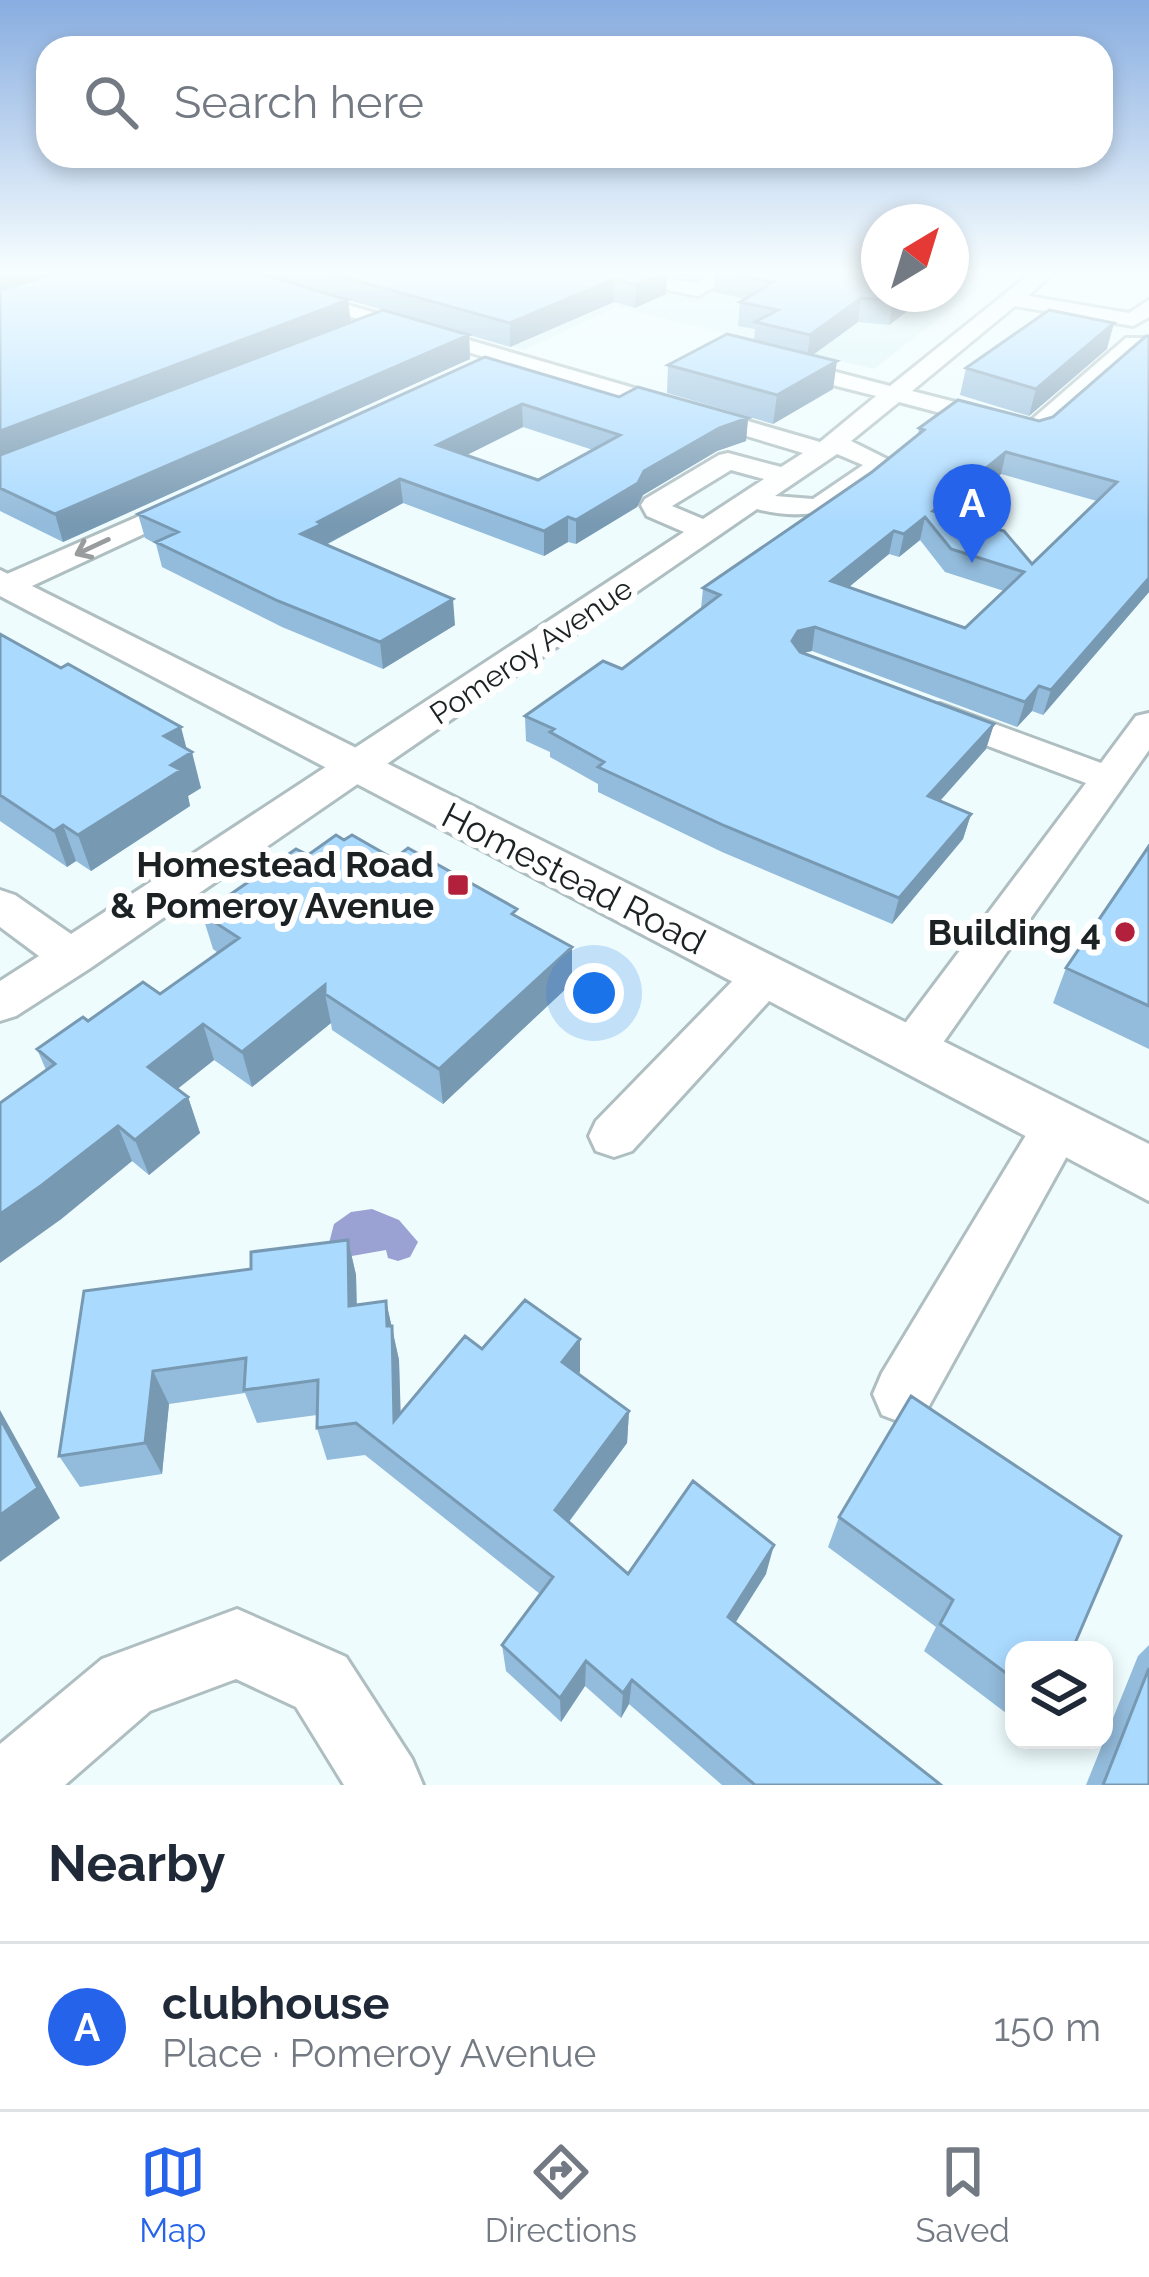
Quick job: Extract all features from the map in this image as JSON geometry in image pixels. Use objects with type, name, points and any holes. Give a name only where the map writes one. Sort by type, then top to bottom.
[{"type":"main road","name":"Homestead Road","points":[[4,583],[1149,1174]]},
{"type":"street","name":"Pomeroy Avenue","points":[[0,1004],[753,500],[829,447],[940,356]]},
{"type":"street","points":[[755,358],[1035,430],[1128,356]]},
{"type":"street","points":[[468,374],[503,357],[882,463],[816,511],[797,512],[753,500]]},
{"type":"street","points":[[534,366],[507,380],[628,417],[670,406]]},
{"type":"street","points":[[626,393],[657,376]]},
{"type":"street","points":[[706,531],[656,510],[655,505],[728,461],[786,477]]},
{"type":"street","points":[[4,583],[215,490]]},
{"type":"street","points":[[917,706],[1110,778]]},
{"type":"street","points":[[911,1051],[1149,724]]},
{"type":"street","points":[[0,905],[74,958]]},
{"type":"street","points":[[614,1136],[765,976]]},
{"type":"street","points":[[902,1394],[1058,1127]]},
{"type":"street","points":[[9,1785],[128,1684],[237,1644],[321,1682],[386,1785]]},
{"type":"shaded area","points":[[821,356],[890,356],[874,369]]},
{"type":"water","points":[[372,1209],[399,1220],[418,1242],[410,1257],[398,1261],[388,1258],[386,1250],[346,1257],[329,1243],[334,1224],[351,1212]]},
{"type":"building","points":[[0,356],[198,356],[0,431]]},
{"type":"building","points":[[261,356],[420,356],[55,514],[0,488],[0,455]]},
{"type":"building","points":[[685,356],[818,356],[837,361],[777,395],[668,365]]},
{"type":"building","points":[[983,356],[1075,356],[1036,389],[966,368]]},
{"type":"building","points":[[1123,356],[1149,356],[1149,578],[1051,690],[1039,686],[1025,702],[815,627],[798,631],[792,641],[800,652],[994,724],[928,796],[971,814],[899,898],[598,767],[604,762],[525,716],[603,661],[622,669],[720,595],[703,588],[872,472],[958,400],[1039,421],[1053,417]],"holes":[[[1006,452],[1117,482],[1032,564],[1004,531],[933,511]],[[925,517],[951,549],[1024,572],[965,628],[831,581],[894,531],[904,534]]]},
{"type":"building","points":[[485,357],[619,397],[638,387],[748,418],[719,428],[644,471],[638,483],[576,520],[568,517],[544,531],[400,479],[318,522],[322,524],[301,534],[453,599],[380,642],[278,601],[156,542],[178,532],[138,514]],"holes":[[[522,404],[620,435],[538,480],[437,445]]]},
{"type":"building","points":[[0,634],[61,668],[68,664],[181,727],[164,736],[192,752],[171,765],[181,770],[78,835],[63,825],[54,831],[0,795]]},
{"type":"building","points":[[336,835],[344,840],[352,835],[394,859],[408,848],[517,909],[512,914],[572,947],[439,1069],[325,994],[325,985],[242,1052],[203,1024],[148,1067],[188,1097],[135,1140],[118,1126],[0,1214],[0,1103],[55,1064],[37,1049],[143,982],[160,994],[239,938],[202,914],[296,849],[308,855]]},
{"type":"building","name":"Building 4","points":[[1149,846],[1149,1006],[1066,968]]},
{"type":"building","points":[[348,1240],[349,1306],[386,1301],[387,1326],[392,1326],[394,1421],[465,1336],[482,1349],[525,1300],[580,1339],[562,1362],[629,1411],[555,1510],[628,1574],[693,1481],[774,1545],[728,1617],[941,1785],[755,1785],[632,1680],[623,1693],[586,1661],[560,1698],[502,1645],[553,1577],[356,1423],[317,1428],[318,1380],[244,1390],[246,1358],[153,1371],[145,1443],[59,1456],[84,1291],[251,1269],[251,1252]]},
{"type":"building","points":[[911,1396],[1121,1536],[1076,1641],[1005,1641],[1005,1672],[940,1624],[953,1600],[839,1517]]},
{"type":"building","points":[[0,1418],[38,1488],[0,1515]]},
{"type":"building","points":[[1149,1668],[1149,1785],[1103,1785]]},
{"type":"place","name":"clubhouse","points":[[972,563]]},
{"type":"place","name":"Homestead Road & Pomeroy Avenue","points":[[458,885]]},
{"type":"place","name":"Building 4","points":[[1125,932]]}]
